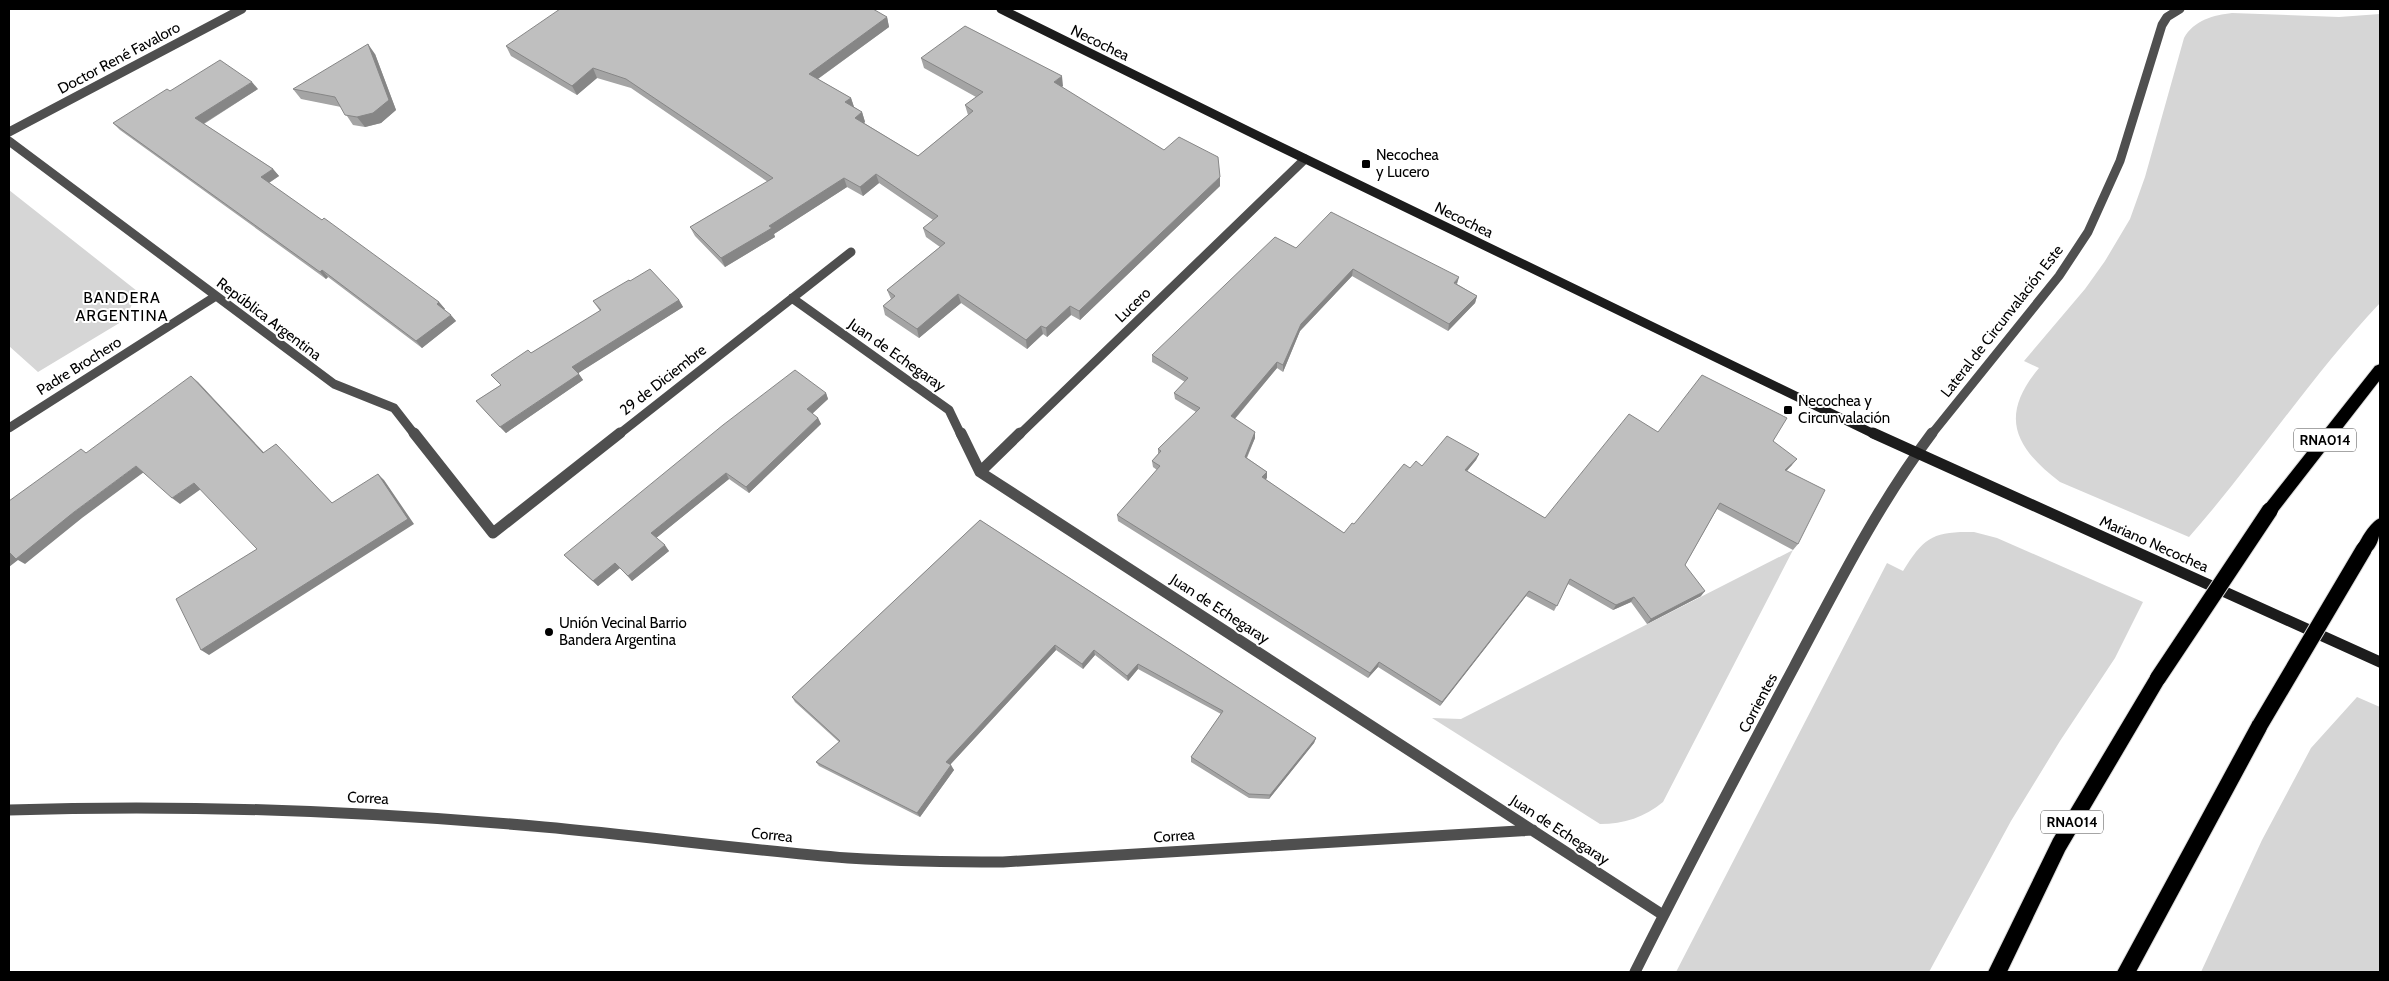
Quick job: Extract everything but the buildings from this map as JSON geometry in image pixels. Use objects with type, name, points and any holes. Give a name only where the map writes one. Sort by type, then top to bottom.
[{"type":"highway","name":"RNA014","points":[[1997,972],[2059,845],[2158,678],[2270,510],[2380,370]]},
{"type":"highway","points":[[2126,972],[2260,725],[2380,525]]},
{"type":"main road","name":"Necochea","points":[[1001,9],[1305,159],[1916,454]]},
{"type":"main road","name":"Mariano Necochea","points":[[1916,454],[2380,662]]},
{"type":"street","name":"Doctor René Favaloro","points":[[9,132],[242,9]]},
{"type":"street","name":"Lateral de Circunvalación Este","points":[[1916,454],[1946,414],[2059,276],[2088,232],[2120,161],[2151,57],[2169,13],[2180,9]]},
{"type":"street","name":"República Argentina","points":[[9,141],[334,384],[394,408],[493,533]]},
{"type":"street","name":"Lucero","points":[[980,472],[1305,159]]},
{"type":"street","name":"29 de Diciembre","points":[[493,533],[851,252]]},
{"type":"street","name":"Padre Brochero","points":[[9,428],[216,296]]},
{"type":"street","name":"Juan de Echegaray","points":[[792,298],[949,410],[980,472],[1663,915]]},
{"type":"street","name":"Corrientes","points":[[1635,972],[1663,915],[1859,545],[1916,454]]},
{"type":"street","name":"Correa","points":[[9,810],[128,807],[330,810],[424,816],[620,834],[830,856],[931,862],[1012,862],[1533,830]]},
{"type":"shaded area","points":[[2232,13],[2339,17],[2380,14],[2380,303],[2330,360],[2189,537],[2060,482],[2044,469],[2023,443],[2017,430],[2016,416],[2019,401],[2039,368],[2024,361],[2085,289],[2105,261],[2130,219],[2145,177],[2184,38],[2199,23],[2218,15]]},
{"type":"shaded area","points":[[9,190],[137,291],[126,319],[38,372],[9,346]]},
{"type":"shaded area","points":[[1974,532],[1997,538],[2143,602],[2115,658],[2060,741],[2011,821],[1929,972],[1676,972],[1887,563],[1903,571],[1917,550],[1931,538],[1949,533]]},
{"type":"shaded area","points":[[1793,550],[1663,802],[1641,816],[1617,823],[1600,824],[1432,718],[1461,719]]},
{"type":"shaded area","points":[[2357,697],[2380,707],[2380,972],[2201,972],[2262,840],[2311,748]]},
{"type":"place","name":"Necochea y Lucero","points":[[1366,164]]},
{"type":"place","name":"Necochea y Circunvalación","points":[[1788,410]]},
{"type":"place","name":"Unión Vecinal Barrio Bandera Argentina","points":[[549,632]]},
{"type":"district","name":"BANDERA ARGENTINA","points":[[122,306]]}]
